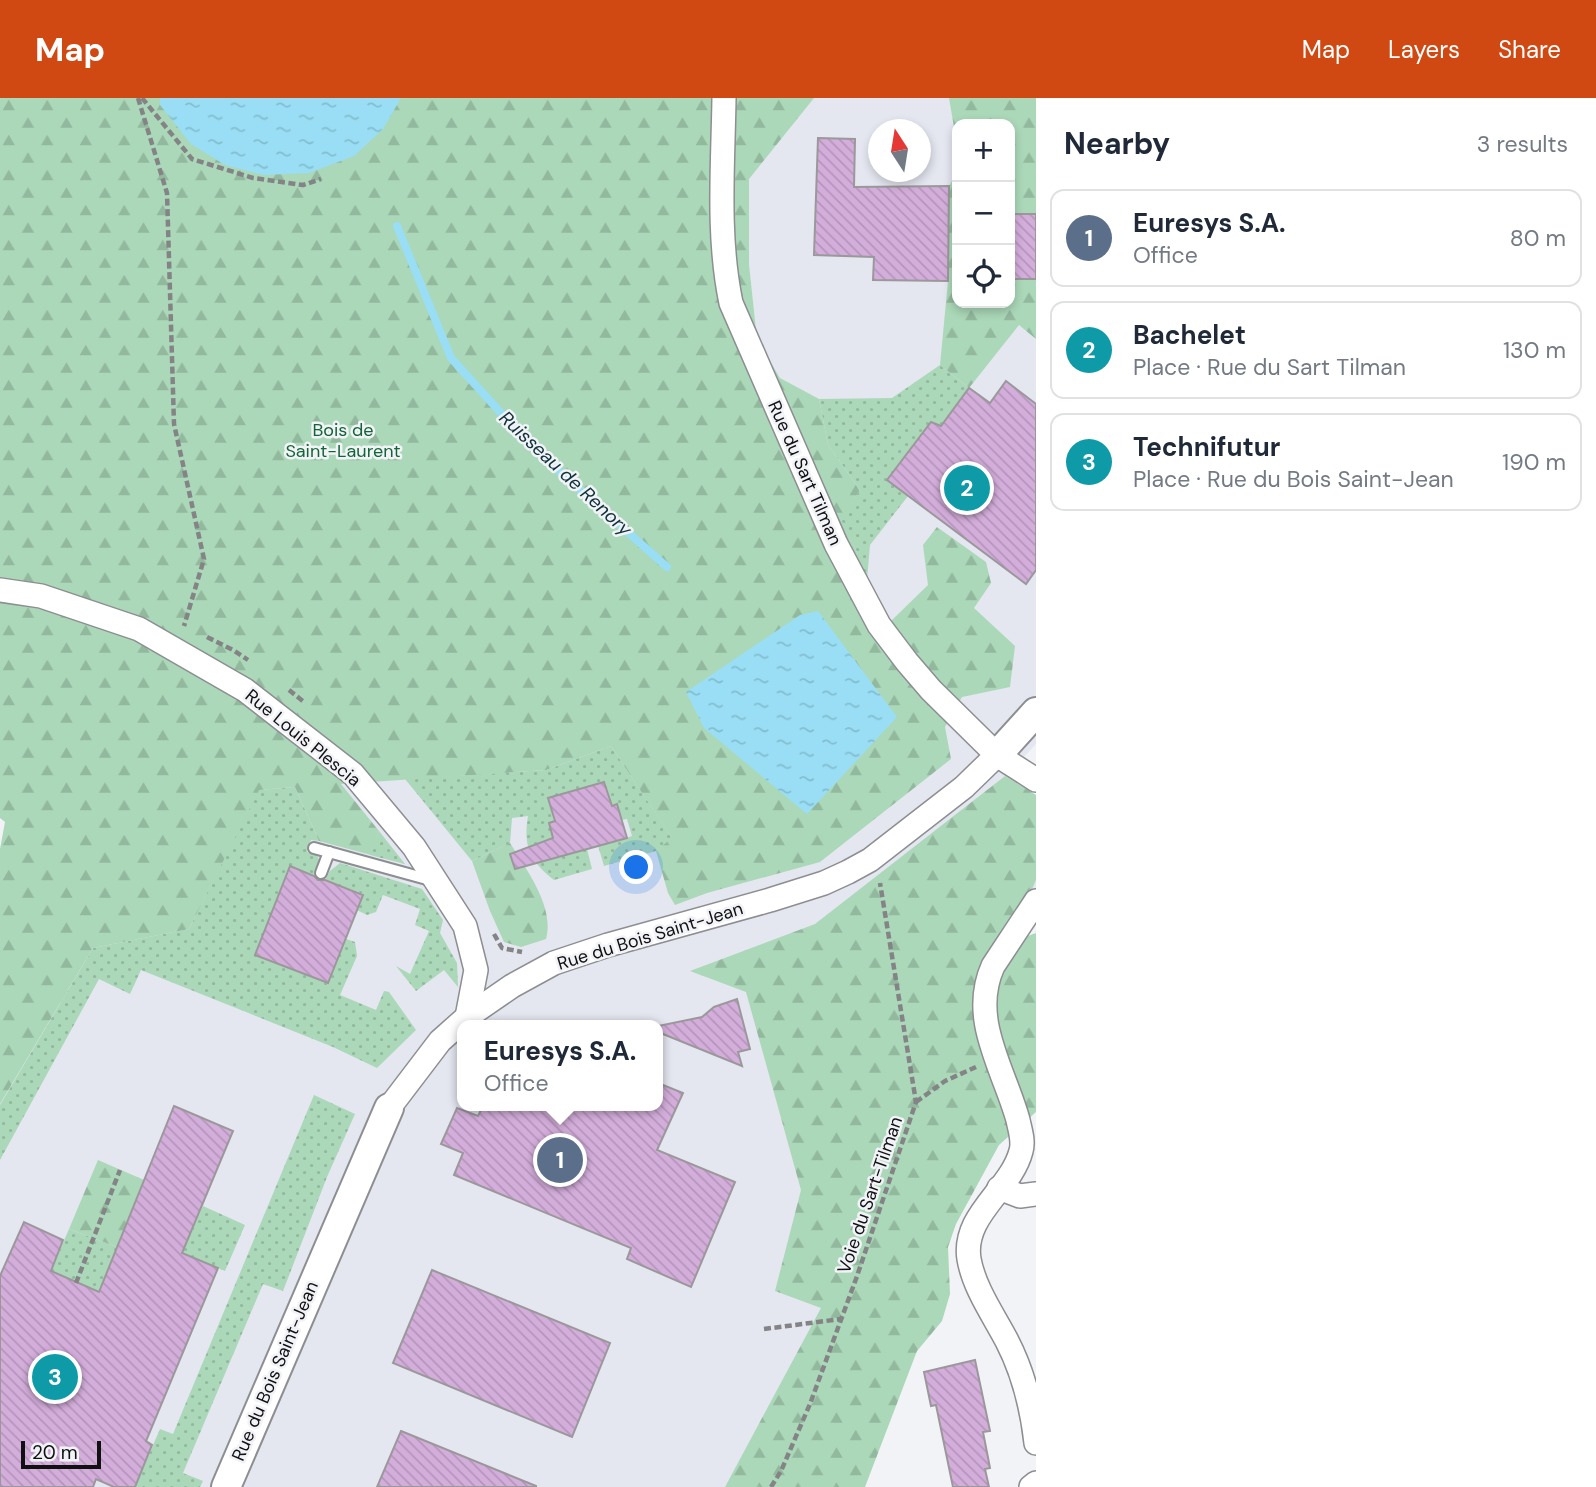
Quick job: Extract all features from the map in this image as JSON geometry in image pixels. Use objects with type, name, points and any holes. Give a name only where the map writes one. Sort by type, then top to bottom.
[{"type":"street","name":"Rue du Sart Tilman","points":[[724,98],[724,270],[731,303],[836,544],[879,625],[907,662],[931,690],[997,755],[1036,780]]},
{"type":"street","name":"Rue Louis Plescia","points":[[0,590],[41,596],[139,629],[245,690],[353,774],[414,847],[464,926],[476,970],[467,1017]]},
{"type":"street","points":[[997,755],[1036,712]]},
{"type":"street","name":"Rue du Bois Saint-Jean","points":[[464,1020],[512,986],[554,963],[633,937],[824,883],[870,860],[964,787],[997,755]]},
{"type":"street","points":[[1036,901],[999,955],[988,978],[984,1005],[985,1021],[995,1058],[1015,1110],[1023,1140],[1021,1151],[1015,1165],[974,1225],[968,1249],[975,1276],[1024,1380],[1036,1443]]},
{"type":"street","name":"Rue du Bois Saint-Jean","points":[[226,1487],[389,1108],[440,1041],[457,1026]]},
{"type":"street","points":[[999,1188],[1020,1196],[1036,1194]]},
{"type":"street","points":[[1031,1487],[1036,1483]]},
{"type":"lane","points":[[314,848],[437,882]]},
{"type":"lane","points":[[321,873],[329,852]]},
{"type":"path","points":[[140,98],[192,159],[253,178],[303,185],[321,179]]},
{"type":"path","points":[[140,98],[167,193],[174,424],[204,559],[184,626]]},
{"type":"path","name":"Voie du Sart-Tilman","points":[[771,1487],[781,1471],[810,1404],[916,1102],[883,893],[877,872],[870,860]]},
{"type":"path","points":[[491,929],[502,948],[520,953],[548,944],[554,963]]},
{"type":"path","points":[[916,1102],[945,1081],[995,1058]]},
{"type":"path","points":[[76,1283],[120,1170]]},
{"type":"path","points":[[764,1329],[841,1319]]},
{"type":"shaded area","points":[[725,98],[1036,98],[1036,744],[1007,775],[1036,810],[1036,887],[781,1487],[0,1487],[0,1104],[93,948],[0,568],[898,643],[858,564],[801,390],[780,378],[757,339],[749,264],[749,191]]},
{"type":"green space","name":"Bois de Saint-Laurent","points":[[0,98],[814,98],[749,179],[749,264],[757,339],[780,378],[819,399],[828,445],[860,490],[841,519],[858,554],[858,565],[890,622],[928,585],[923,545],[937,527],[986,562],[991,583],[974,608],[1015,646],[1010,687],[962,697],[945,727],[951,759],[820,862],[707,893],[675,905],[668,893],[656,851],[672,838],[611,746],[546,770],[341,784],[379,831],[371,855],[319,841],[295,787],[259,790],[189,929],[93,948],[0,1104],[0,849],[5,822],[0,818]]},
{"type":"green space","points":[[949,98],[1036,98],[1036,214],[1015,214],[1015,119],[953,119]]},
{"type":"green space","points":[[952,181],[952,308],[1015,308],[1015,279],[1036,279],[1036,339],[1019,325],[969,388],[940,365],[948,281],[949,186]]},
{"type":"green space","points":[[940,365],[969,388],[941,426],[931,423],[888,480],[908,496],[870,545],[867,580],[858,564],[858,554],[840,519],[860,490],[828,445],[819,399],[892,398]]},
{"type":"green space","points":[[611,746],[673,839],[656,851],[604,866],[597,842],[610,839],[611,843],[632,836],[627,819],[621,820],[617,804],[612,806],[605,783],[548,798],[554,821],[549,823],[553,838],[553,858],[573,853],[586,845],[592,869],[554,880],[539,866],[530,852],[527,836],[528,816],[512,818],[510,843],[472,861],[405,779],[546,770]]},
{"type":"green space","points":[[1005,776],[1036,795],[1036,880],[1008,943],[1036,933],[1036,1112],[999,1145],[956,1224],[948,1247],[950,1294],[942,1321],[917,1351],[865,1487],[725,1487],[821,1308],[775,1291],[801,1190],[746,992],[690,971],[815,924]]},
{"type":"green space","points":[[295,787],[319,841],[311,840],[307,852],[317,855],[320,862],[315,876],[291,867],[256,955],[328,983],[346,939],[355,942],[357,956],[340,995],[376,1010],[384,991],[389,992],[416,1030],[377,1068],[333,1047],[141,970],[130,994],[99,979],[0,1160],[0,1105],[93,948],[189,929],[258,790]]},
{"type":"green space","points":[[379,831],[405,864],[370,855]]},
{"type":"green space","points":[[510,843],[543,901],[548,927],[546,939],[521,947],[504,942],[472,861]]},
{"type":"green space","points":[[340,863],[422,889],[443,920],[440,933],[457,963],[458,987],[444,970],[416,991],[396,966],[410,974],[429,931],[415,925],[420,909],[383,895],[376,912],[367,915],[357,910],[363,894],[325,880],[330,871]]},
{"type":"green space","points":[[314,1095],[355,1114],[327,1177],[283,1291],[263,1284],[183,1473],[203,1481],[200,1487],[135,1487],[160,1429],[173,1434]]},
{"type":"green space","points":[[98,1160],[144,1180],[150,1165],[167,1173],[142,1187],[117,1247],[69,1229]]},
{"type":"green space","points":[[203,1206],[245,1225],[225,1271],[182,1253]]},
{"type":"green space","points":[[69,1229],[117,1247],[99,1292],[51,1271]]},
{"type":"water","points":[[160,98],[401,98],[383,129],[354,156],[309,173],[264,175],[225,165],[191,144],[160,105]]},
{"type":"water","points":[[818,611],[897,717],[807,814],[704,728],[686,692],[800,615]]},
{"type":"building","points":[[818,138],[855,139],[854,187],[949,186],[948,281],[873,280],[874,257],[814,255]]},
{"type":"building","points":[[1015,214],[1036,214],[1036,279],[1015,279]]},
{"type":"building","points":[[1006,381],[1036,404],[1036,570],[1026,584],[887,480],[931,422],[941,426],[969,388],[990,403]]},
{"type":"building","points":[[604,782],[612,806],[617,804],[627,838],[515,869],[510,854],[553,838],[549,823],[555,821],[548,798]]},
{"type":"building","points":[[290,866],[318,880],[325,880],[363,895],[328,983],[255,955]]},
{"type":"building","points":[[737,999],[750,1049],[738,1052],[742,1066],[663,1034],[663,1025],[702,1017],[714,1007]]},
{"type":"building","points":[[663,1085],[683,1093],[657,1150],[735,1182],[691,1287],[627,1259],[631,1248],[454,1175],[463,1153],[441,1144],[457,1108],[457,1111],[478,1116],[480,1111],[663,1111]]},
{"type":"building","points":[[174,1106],[233,1131],[182,1253],[218,1268],[146,1441],[152,1445],[135,1487],[114,1487],[96,1479],[93,1487],[0,1487],[0,1276],[24,1222],[63,1240],[51,1271],[99,1292]]},
{"type":"building","points":[[432,1270],[610,1343],[572,1437],[393,1363]]},
{"type":"building","points":[[975,1360],[990,1431],[983,1432],[990,1468],[985,1469],[989,1487],[953,1487],[936,1405],[931,1406],[924,1372]]},
{"type":"building","points":[[401,1431],[536,1486],[536,1487],[377,1487]]},
{"type":"waterway","name":"Ruisseau de Renory","points":[[397,226],[451,358],[532,447],[667,567]]},
{"type":"place","name":"Bachelet","points":[[967,488]]},
{"type":"place","name":"Euresys S.A.","points":[[560,1160]]},
{"type":"place","name":"Technifutur","points":[[55,1377]]}]
